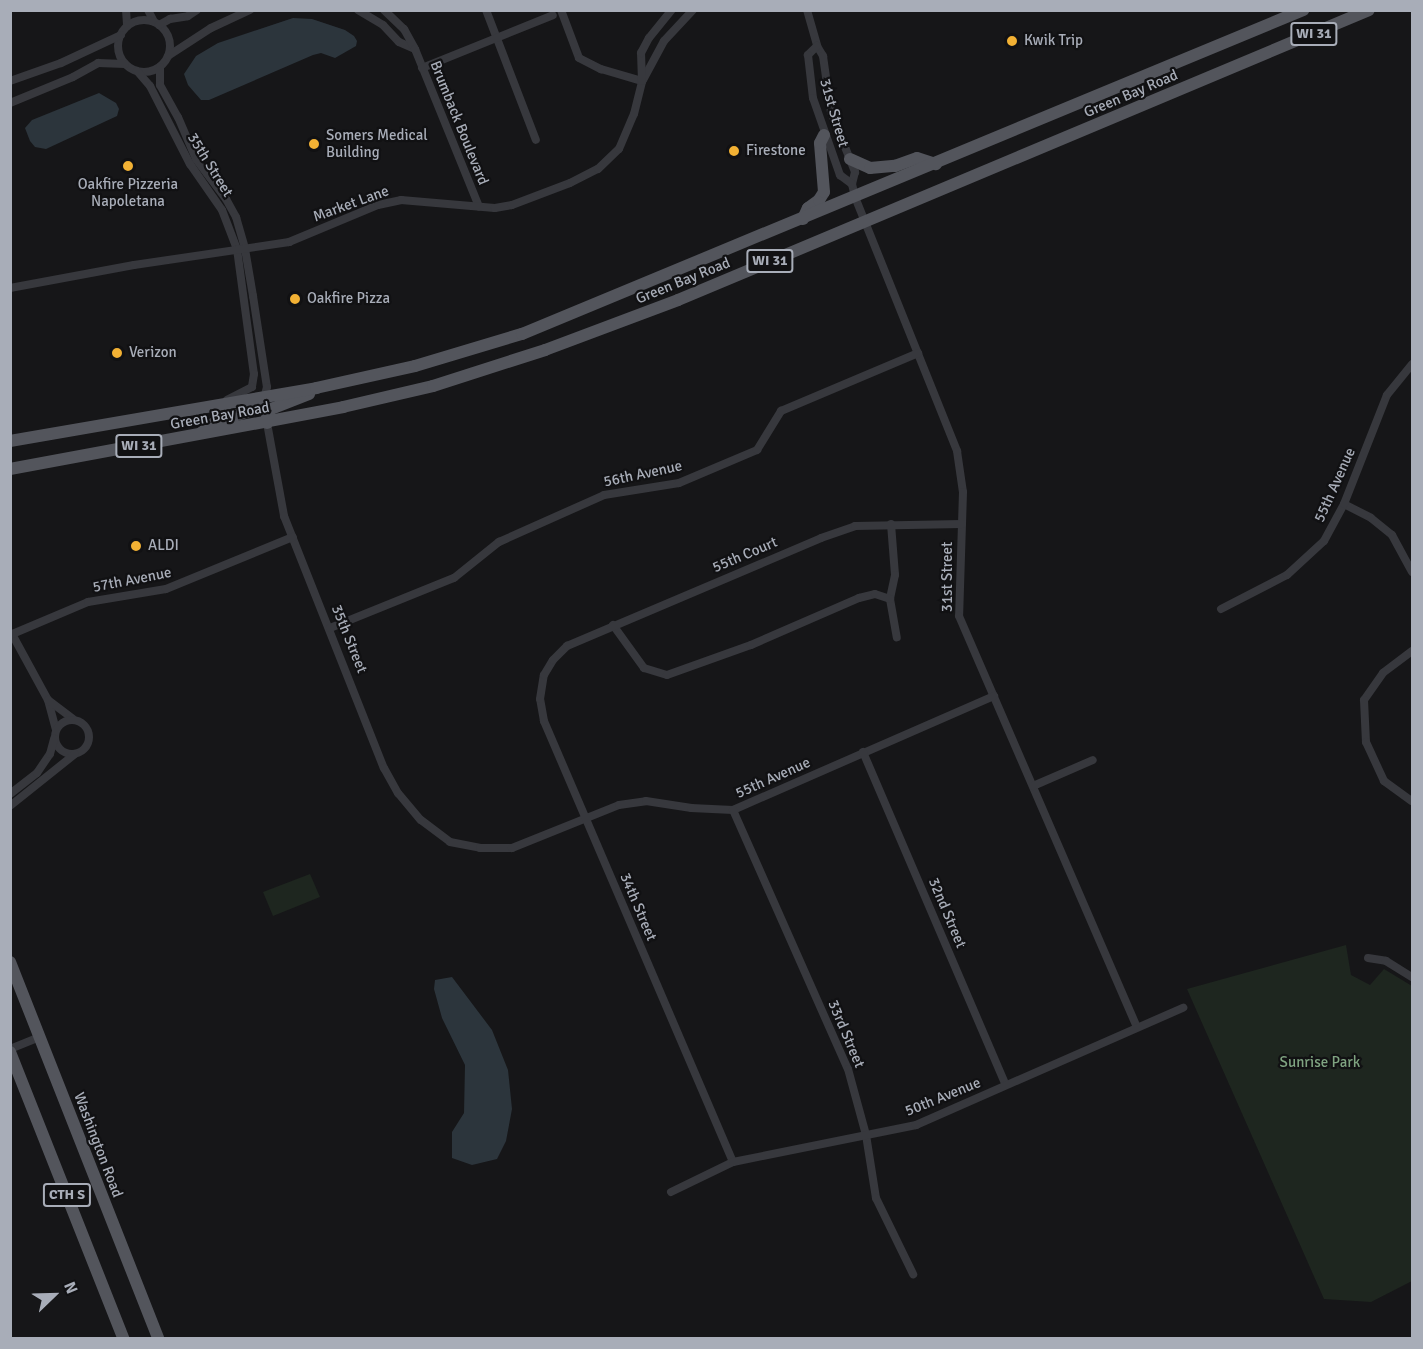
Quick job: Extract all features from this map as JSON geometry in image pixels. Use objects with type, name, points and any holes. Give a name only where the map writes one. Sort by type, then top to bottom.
[{"type":"main road","name":"Green Bay Road","points":[[10,441],[316,388],[415,366],[522,334],[1303,10]]},
{"type":"main road","name":"Green Bay Road","points":[[10,469],[267,423],[433,386],[545,350],[678,300],[1370,10]]},
{"type":"main road","points":[[803,219],[808,208],[819,200],[824,192],[820,143],[824,135]]},
{"type":"main road","points":[[850,159],[870,168],[895,166],[917,158],[936,164]]},
{"type":"main road","points":[[267,423],[267,413],[271,409],[300,399],[316,388]]},
{"type":"main road","points":[[200,434],[215,422],[252,410],[264,398]]},
{"type":"main road","name":"Washington Road","points":[[10,962],[158,1338]]},
{"type":"main road","name":"CTH S","points":[[10,1050],[123,1338]]},
{"type":"street","points":[[126,10],[127,26]]},
{"type":"street","points":[[148,10],[169,39],[168,56]]},
{"type":"street","points":[[10,81],[61,63],[121,34],[127,26],[140,20],[157,23],[197,10]]},
{"type":"street","points":[[10,103],[73,77],[98,63],[125,64],[137,71],[145,72],[160,67],[168,56],[211,28],[250,10]]},
{"type":"street","name":"Brumback Boulevard","points":[[358,10],[383,25],[399,42],[415,48]]},
{"type":"street","name":"Brumback Boulevard","points":[[384,10],[404,29],[415,48],[479,207]]},
{"type":"street","points":[[486,10],[536,140]]},
{"type":"street","points":[[561,10],[579,58],[601,69],[642,81]]},
{"type":"street","name":"Market Lane","points":[[642,81],[641,53],[649,38],[672,10]]},
{"type":"street","name":"Market Lane","points":[[10,288],[134,265],[289,242],[378,205],[401,200],[479,207],[512,205],[570,183],[598,169],[619,149],[634,114],[642,81],[664,41],[693,10]]},
{"type":"street","name":"31st Street","points":[[807,10],[817,45],[823,56],[831,112],[855,172],[852,184],[855,197],[957,451],[963,492],[960,616],[1136,1026]]},
{"type":"street","points":[[422,68],[553,15]]},
{"type":"street","points":[[121,34],[119,50],[125,64]]},
{"type":"street","name":"31st Street","points":[[817,45],[808,55],[813,98],[840,176],[852,184]]},
{"type":"street","name":"35th Street","points":[[160,67],[160,85],[178,117],[196,159],[236,217],[267,387],[264,398]]},
{"type":"street","name":"35th Street","points":[[137,71],[150,86],[190,164],[222,210],[241,249],[254,374],[252,387],[220,404]]},
{"type":"street","name":"56th Avenue","points":[[330,628],[454,578],[499,542],[604,495],[679,483],[757,450],[781,411],[918,353]]},
{"type":"street","name":"55th Avenue","points":[[1221,609],[1287,575],[1324,541],[1344,504],[1386,395],[1413,364]]},
{"type":"street","name":"35th Street","points":[[267,423],[284,516],[384,768],[398,793],[421,820],[450,842]]},
{"type":"street","points":[[1344,504],[1371,518],[1392,535],[1413,572]]},
{"type":"street","points":[[891,524],[895,575],[890,599],[897,637]]},
{"type":"street","name":"55th Court","points":[[553,660],[567,646],[613,625],[855,526],[962,524]]},
{"type":"street","name":"57th Avenue","points":[[11,634],[88,602],[166,589],[293,537]]},
{"type":"street","points":[[613,625],[644,668],[667,675],[751,645],[859,598],[875,594],[890,599]]},
{"type":"street","points":[[10,794],[30,781],[45,762],[56,729],[48,700],[11,634]]},
{"type":"street","points":[[1413,651],[1383,673],[1364,700],[1366,742],[1384,781],[1413,801]]},
{"type":"street","name":"34th Street","points":[[553,660],[544,675],[540,699],[544,721],[733,1162]]},
{"type":"street","name":"55th Avenue","points":[[450,842],[480,848],[512,848],[619,805],[646,801],[691,808],[733,810],[994,696]]},
{"type":"street","points":[[10,806],[85,747],[88,732],[83,723],[73,719],[48,700]]},
{"type":"street","points":[[56,729],[63,722],[73,719]]},
{"type":"street","points":[[54,738],[62,751],[76,753]]},
{"type":"street","name":"32nd Street","points":[[863,752],[1006,1085]]},
{"type":"street","points":[[1033,786],[1093,760]]},
{"type":"street","name":"33rd Street","points":[[733,810],[848,1069],[866,1135],[876,1198],[913,1274]]},
{"type":"street","points":[[1368,958],[1386,961],[1413,977]]},
{"type":"street","name":"50th Avenue","points":[[670,1192],[733,1162],[916,1125],[1136,1026],[1183,1008]]},
{"type":"street","points":[[10,1050],[40,1037]]},
{"type":"green space","points":[[310,874],[320,897],[273,916],[263,892]]},
{"type":"green space","name":"Sunrise Park","points":[[1346,945],[1351,975],[1370,985],[1384,969],[1412,986],[1412,1281],[1371,1302],[1324,1299],[1187,989]]},
{"type":"shaded area","points":[[293,18],[312,19],[345,30],[354,36],[357,41],[356,46],[335,58],[321,53],[313,55],[209,100],[201,100],[188,85],[184,74],[196,56],[218,43]]},
{"type":"shaded area","points":[[99,93],[116,103],[119,109],[117,116],[46,149],[35,147],[30,141],[25,128],[32,120]]},
{"type":"shaded area","points":[[452,977],[492,1030],[508,1070],[512,1109],[506,1141],[497,1159],[472,1165],[452,1158],[452,1132],[464,1113],[465,1065],[442,1018],[434,989],[435,980]]},
{"type":"place","name":"Kwik Trip","points":[[1012,41]]},
{"type":"place","name":"Somers Medical Building","points":[[314,144]]},
{"type":"place","name":"Firestone","points":[[734,151]]},
{"type":"place","name":"Oakfire Pizzeria Napoletana","points":[[128,166]]},
{"type":"place","name":"Oakfire Pizza","points":[[295,299]]},
{"type":"place","name":"Verizon","points":[[117,353]]},
{"type":"place","name":"ALDI","points":[[136,546]]}]
